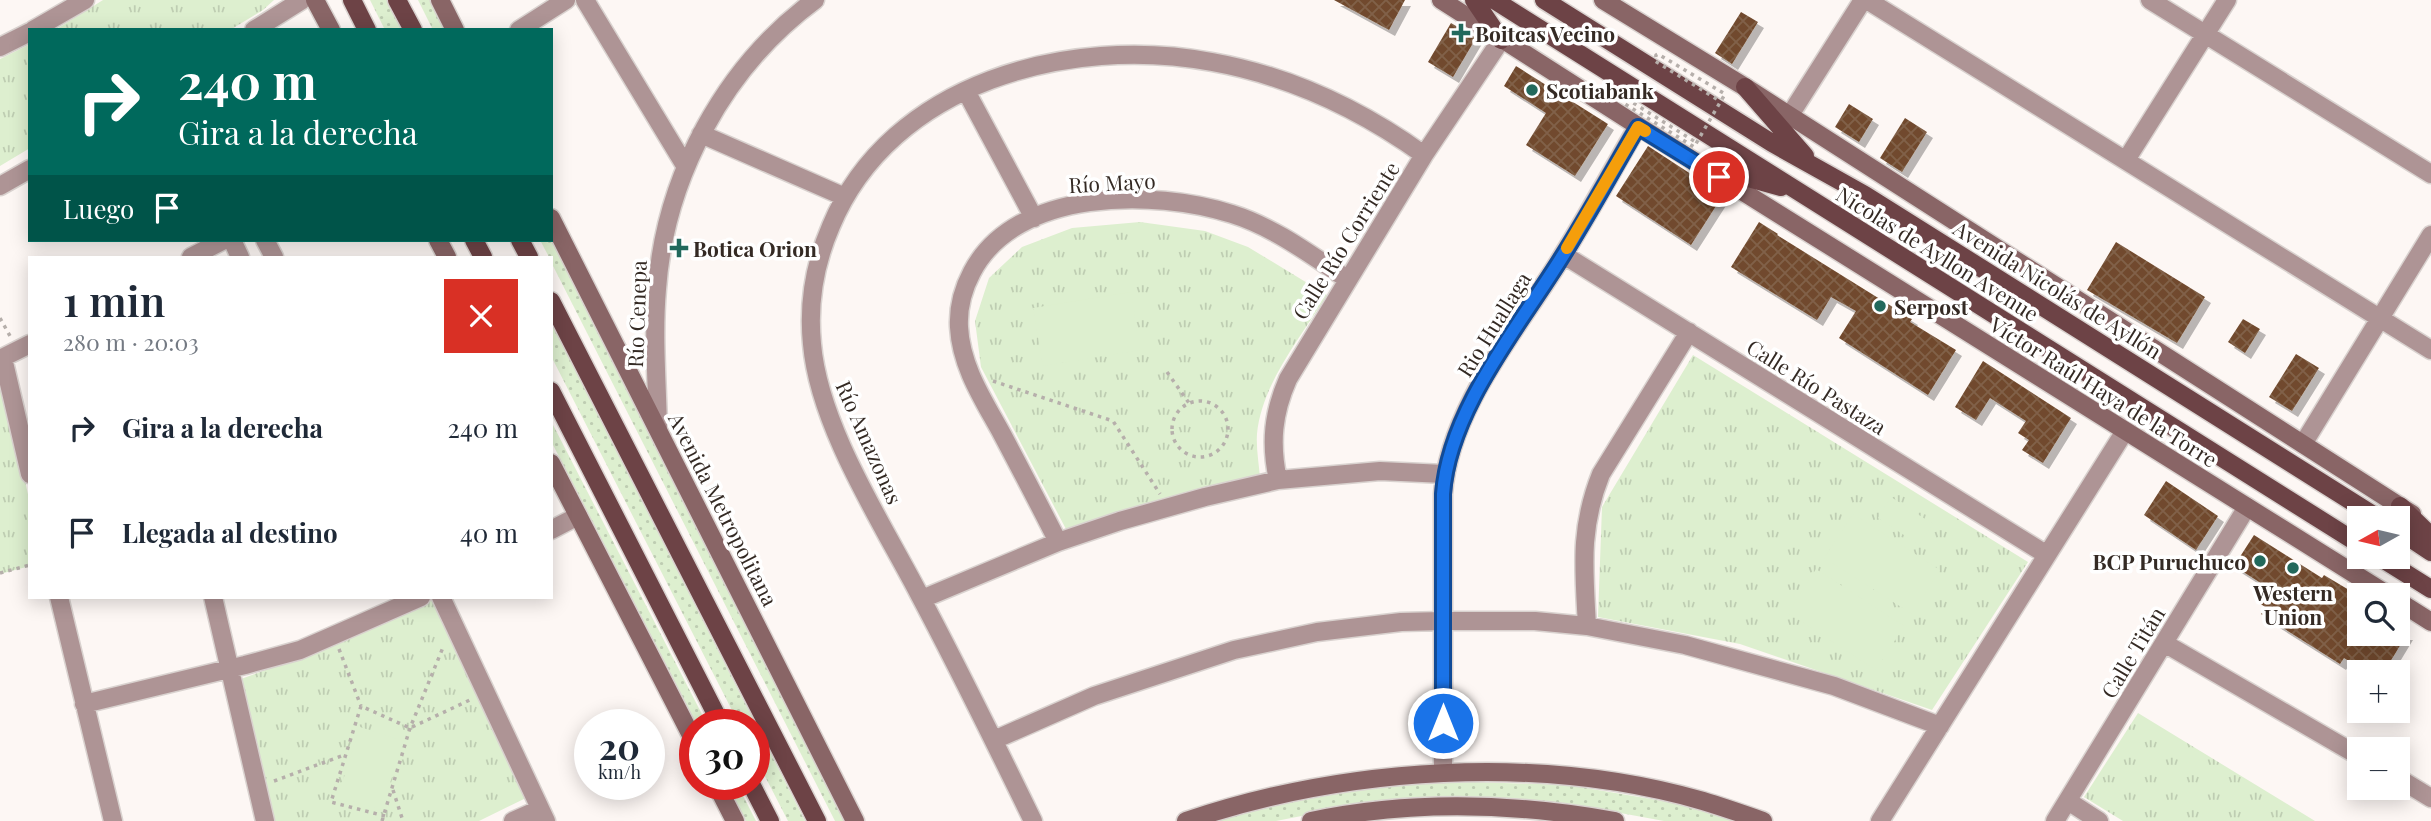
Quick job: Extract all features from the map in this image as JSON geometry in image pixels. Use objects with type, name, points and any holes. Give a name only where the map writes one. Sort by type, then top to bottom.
[{"type":"main road","points":[[352,0],[367,28]]},
{"type":"main road","points":[[397,0],[411,28]]},
{"type":"main road","points":[[1474,0],[1501,40]]},
{"type":"main road","name":"Nicolas de Ayllon Avenue","points":[[1494,0],[2347,536]]},
{"type":"main road","points":[[1544,0],[1772,143],[1814,166]]},
{"type":"main road","points":[[1745,87],[1814,166]]},
{"type":"main road","points":[[1698,164],[1798,191]]},
{"type":"main road","name":"Avenida Nicolás de Ayllón","points":[[1814,166],[1865,195],[2359,506]]},
{"type":"main road","points":[[553,305],[817,821]]},
{"type":"main road","points":[[553,395],[713,709]]},
{"type":"main road","points":[[2410,516],[2431,536]]},
{"type":"main road","points":[[2410,538],[2431,552]]},
{"type":"main road","points":[[2399,569],[2431,589]]},
{"type":"main road","points":[[759,800],[770,821]]},
{"type":"street","points":[[37,28],[85,0]]},
{"type":"street","points":[[257,28],[302,0]]},
{"type":"street","points":[[315,0],[330,28]]},
{"type":"street","points":[[440,0],[454,28]]},
{"type":"street","points":[[522,28],[566,0]]},
{"type":"street","points":[[585,0],[686,167]]},
{"type":"street","name":"Río Cenepa","points":[[658,427],[657,288],[666,226],[686,167],[701,134],[736,78],[780,29],[815,0]]},
{"type":"street","name":"Víctor Raúl Haya de la Torre","points":[[1441,0],[1638,127],[2369,583]]},
{"type":"street","points":[[1603,0],[1745,87],[2400,506]]},
{"type":"street","points":[[1790,116],[1865,0],[2431,350]]},
{"type":"street","points":[[2150,0],[2431,174]]},
{"type":"street","points":[[2126,160],[2227,0]]},
{"type":"street","points":[[0,47],[28,33]]},
{"type":"street","name":"Calle Río Corriente","points":[[1278,480],[1273,456],[1273,430],[1278,403],[1287,379],[1424,155],[1501,40]]},
{"type":"street","name":"Río Amazonas","points":[[1033,821],[827,413],[815,367],[811,319],[816,272],[829,231],[845,197],[872,159],[906,126],[925,113],[966,91],[1022,70],[1080,57],[1132,54],[1188,58],[1242,68],[1306,89],[1367,118],[1424,155]]},
{"type":"street","points":[[966,91],[1034,218]]},
{"type":"street","name":"Rio Huallaga","points":[[1443,773],[1444,474],[1459,424],[1638,127]]},
{"type":"street","points":[[701,134],[845,197]]},
{"type":"street","points":[[0,186],[28,170]]},
{"type":"street","name":"Río Mayo","points":[[1058,542],[969,373],[964,358],[959,325],[963,293],[977,263],[996,240],[1020,224],[1060,207],[1104,201],[1149,200],[1187,204],[1233,214],[1277,234],[1347,278]]},
{"type":"street","name":"Avenida Metropolitana","points":[[553,222],[855,821]]},
{"type":"street","points":[[2303,444],[2431,235]]},
{"type":"street","points":[[193,256],[220,242]]},
{"type":"street","name":"Calle Río Pastaza","points":[[1563,255],[2047,555]]},
{"type":"street","points":[[1587,626],[1584,554],[1585,526],[1591,500],[1601,474],[1689,332]]},
{"type":"street","points":[[28,345],[1,359],[28,466]]},
{"type":"street","points":[[1880,821],[2125,431]]},
{"type":"street","points":[[553,467],[679,712]]},
{"type":"street","points":[[922,599],[1058,542],[1156,511],[1278,480],[1380,471],[1444,474]]},
{"type":"street","name":"Calle Titán","points":[[2055,821],[2247,507]]},
{"type":"street","points":[[2410,512],[2431,525]]},
{"type":"street","points":[[553,529],[578,516]]},
{"type":"street","points":[[59,599],[113,821]]},
{"type":"street","points":[[213,599],[265,821]]},
{"type":"street","points":[[84,704],[229,670],[300,650],[411,599]]},
{"type":"street","points":[[442,599],[543,815],[513,821]]},
{"type":"street","points":[[2410,609],[2431,622]]},
{"type":"street","points":[[994,740],[1094,696],[1234,650],[1317,632],[1390,623],[1443,621],[1535,621],[1587,626],[1685,645],[1834,686],[1940,726]]},
{"type":"street","points":[[2164,643],[2347,749]]},
{"type":"street","points":[[1186,821],[1258,799],[1303,789],[1443,773],[1528,774],[1614,783],[1702,801],[1763,821]]},
{"type":"street","points":[[2410,785],[2431,798]]},
{"type":"street","points":[[724,800],[735,821]]},
{"type":"street","points":[[2067,801],[2099,821]]},
{"type":"street","points":[[1311,821],[1375,811],[1444,806],[1544,811],[1615,821]]},
{"type":"path","points":[[1694,141],[1629,100],[1625,102],[1694,147],[1725,94],[1658,54],[1654,58],[1655,61],[1720,101]]},
{"type":"path","points":[[1167,372],[1189,403]]},
{"type":"path","points":[[991,380],[1113,421],[1164,500]]},
{"type":"path","points":[[1189,403],[1212,403],[1221,410],[1227,421],[1228,433],[1224,444],[1205,457],[1194,457],[1183,452],[1175,443],[1171,431],[1179,410],[1189,403]]},
{"type":"path","points":[[0,573],[28,566]]},
{"type":"path","points":[[382,821],[410,728],[446,641]]},
{"type":"path","points":[[339,648],[361,706],[331,802],[385,816]]},
{"type":"path","points":[[361,706],[410,728],[486,692]]},
{"type":"path","points":[[272,782],[344,755]]},
{"type":"path","points":[[393,789],[403,821]]},
{"type":"green space","points":[[103,0],[274,0],[233,28],[58,28]]},
{"type":"green space","points":[[370,0],[388,0],[402,28],[384,28]]},
{"type":"green space","points":[[418,0],[431,0],[445,28],[432,28]]},
{"type":"green space","points":[[28,45],[28,149],[0,166],[0,59]]},
{"type":"green space","points":[[1140,222],[1205,231],[1248,247],[1327,295],[1284,361],[1266,397],[1257,434],[1260,478],[1067,531],[981,367],[975,321],[989,278],[1022,247],[1072,228]]},
{"type":"green space","points":[[553,241],[849,821],[835,821],[553,266],[553,256],[548,256],[541,242]]},
{"type":"green space","points":[[1131,292],[1140,350],[1043,366],[1033,308]]},
{"type":"green space","points":[[553,326],[748,709],[731,709],[553,360]]},
{"type":"green space","points":[[1693,355],[2028,562],[1932,710],[1740,644],[1598,617],[1602,507]]},
{"type":"green space","points":[[0,373],[28,494],[28,567],[0,574]]},
{"type":"green space","points":[[553,425],[699,709],[688,709],[553,445]]},
{"type":"green space","points":[[1891,497],[1933,524],[1919,545],[1878,518]]},
{"type":"green space","points":[[1853,514],[1940,570],[1912,614],[1824,558]]},
{"type":"green space","points":[[1816,569],[1904,626],[1876,670],[1788,613]]},
{"type":"green space","points":[[431,599],[526,798],[479,821],[274,821],[241,679],[337,643]]},
{"type":"green space","points":[[2138,713],[2315,821],[2123,821],[2084,797]]},
{"type":"green space","points":[[360,727],[404,741],[381,810],[338,796]]},
{"type":"green space","points":[[770,752],[805,821],[788,821],[770,786]]},
{"type":"green space","points":[[1445,781],[1568,785],[1681,804],[1734,821],[1664,821],[1566,803],[1450,798],[1322,812],[1276,821],[1214,821],[1329,795]]},
{"type":"green space","points":[[735,800],[745,800],[756,821],[746,821]]},
{"type":"building","points":[[1334,0],[1405,0],[1389,30]]},
{"type":"building","points":[[1741,12],[1758,22],[1732,64],[1715,53]]},
{"type":"building","points":[[1451,23],[1476,38],[1453,77],[1428,62]]},
{"type":"building","points":[[1516,66],[1608,124],[1575,176],[1526,145],[1546,113],[1504,86]]},
{"type":"building","points":[[1849,104],[1873,119],[1859,142],[1835,127]]},
{"type":"building","points":[[1905,118],[1927,132],[1902,172],[1880,158]]},
{"type":"building","points":[[1648,146],[1723,195],[1691,245],[1616,196]]},
{"type":"building","points":[[1759,222],[1956,350],[1928,395],[1839,338],[1856,311],[1831,297],[1817,320],[1731,267]]},
{"type":"building","points":[[2116,242],[2205,297],[2177,343],[2087,290]]},
{"type":"building","points":[[2243,319],[2260,329],[2245,353],[2228,342]]},
{"type":"building","points":[[2296,354],[2319,368],[2292,411],[2269,397]]},
{"type":"building","points":[[1983,361],[2071,418],[2043,463],[2022,450],[2029,440],[2018,433],[2026,421],[1990,398],[1976,420],[1955,407]]},
{"type":"building","points":[[2166,481],[2218,516],[2196,550],[2144,515]]},
{"type":"building","points":[[2254,535],[2322,578],[2324,575],[2347,589],[2347,646],[2400,646],[2391,660],[2344,658],[2340,664],[2261,614],[2265,607],[2258,602],[2267,587],[2234,566]]},
{"type":"slow traffic","points":[[1567,248],[1638,127],[1645,131]]},
{"type":"place","name":"Boitcas Vecino","points":[[1461,33]]},
{"type":"place","name":"Scotiabank","points":[[1532,90]]},
{"type":"place","name":"Botica Orion","points":[[679,248]]},
{"type":"place","name":"Serpost","points":[[1880,306]]},
{"type":"place","name":"BCP Puruchuco","points":[[2260,561]]},
{"type":"place","name":"Western Union","points":[[2293,568]]},
{"type":"route","points":[[1443,723],[1444,474],[1459,424],[1638,127],[1719,177]]}]
